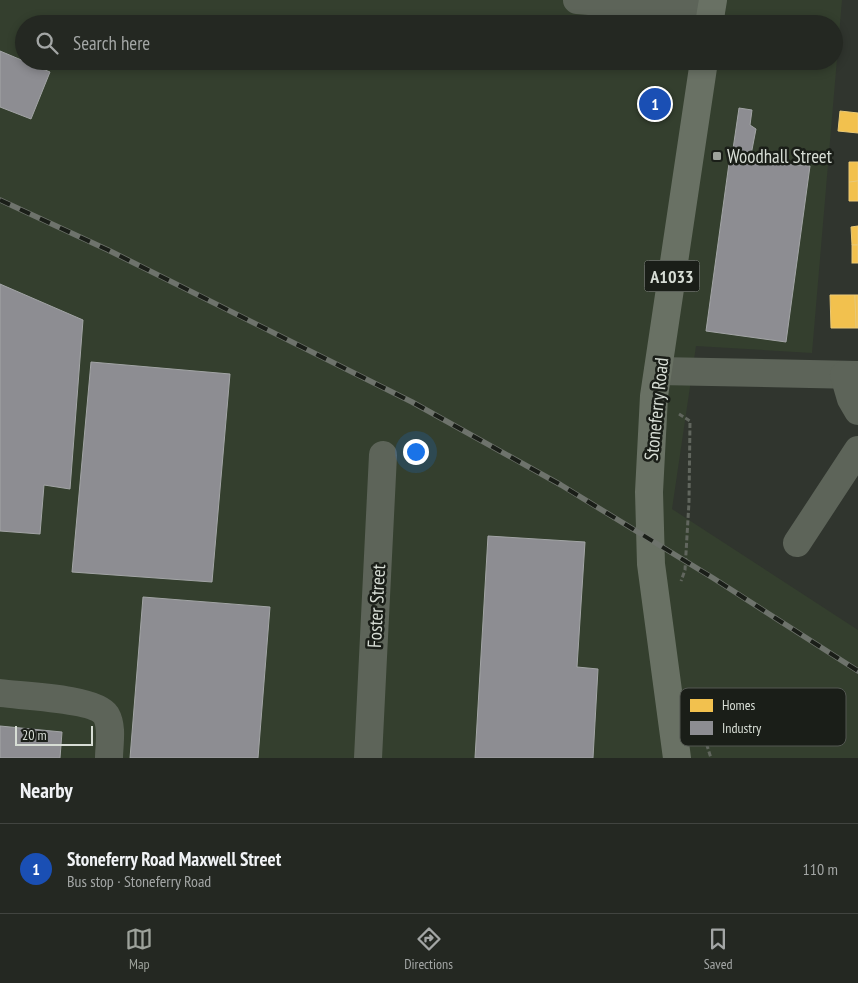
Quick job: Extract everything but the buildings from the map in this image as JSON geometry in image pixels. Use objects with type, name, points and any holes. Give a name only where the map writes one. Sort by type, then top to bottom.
[{"type":"highway","name":"Stoneferry Road","points":[[677,758],[651,564],[649,492],[656,384],[703,70]]},
{"type":"street","points":[[577,0],[711,12]]},
{"type":"street","points":[[656,384],[851,375],[851,399],[858,411]]},
{"type":"street","points":[[797,543],[858,450]]},
{"type":"street","name":"Foster Street","points":[[368,758],[383,455]]},
{"type":"street","points":[[0,694],[76,701],[97,707],[108,720],[110,735],[109,758]]},
{"type":"path","points":[[656,384],[690,421],[686,570],[680,584]]},
{"type":"path","points":[[708,746],[712,758]]},
{"type":"shaded area","points":[[0,0],[842,0],[841,15],[15,15],[15,70],[836,70],[812,353],[696,346],[672,509],[858,630],[858,758],[0,758]]},
{"type":"railway","points":[[0,200],[108,250],[412,402],[561,485],[713,578],[858,671]]},
{"type":"place","name":"Stoneferry Road Maxwell Street","points":[[655,104]]},
{"type":"place","name":"Woodhall Street","points":[[717,156]]}]
